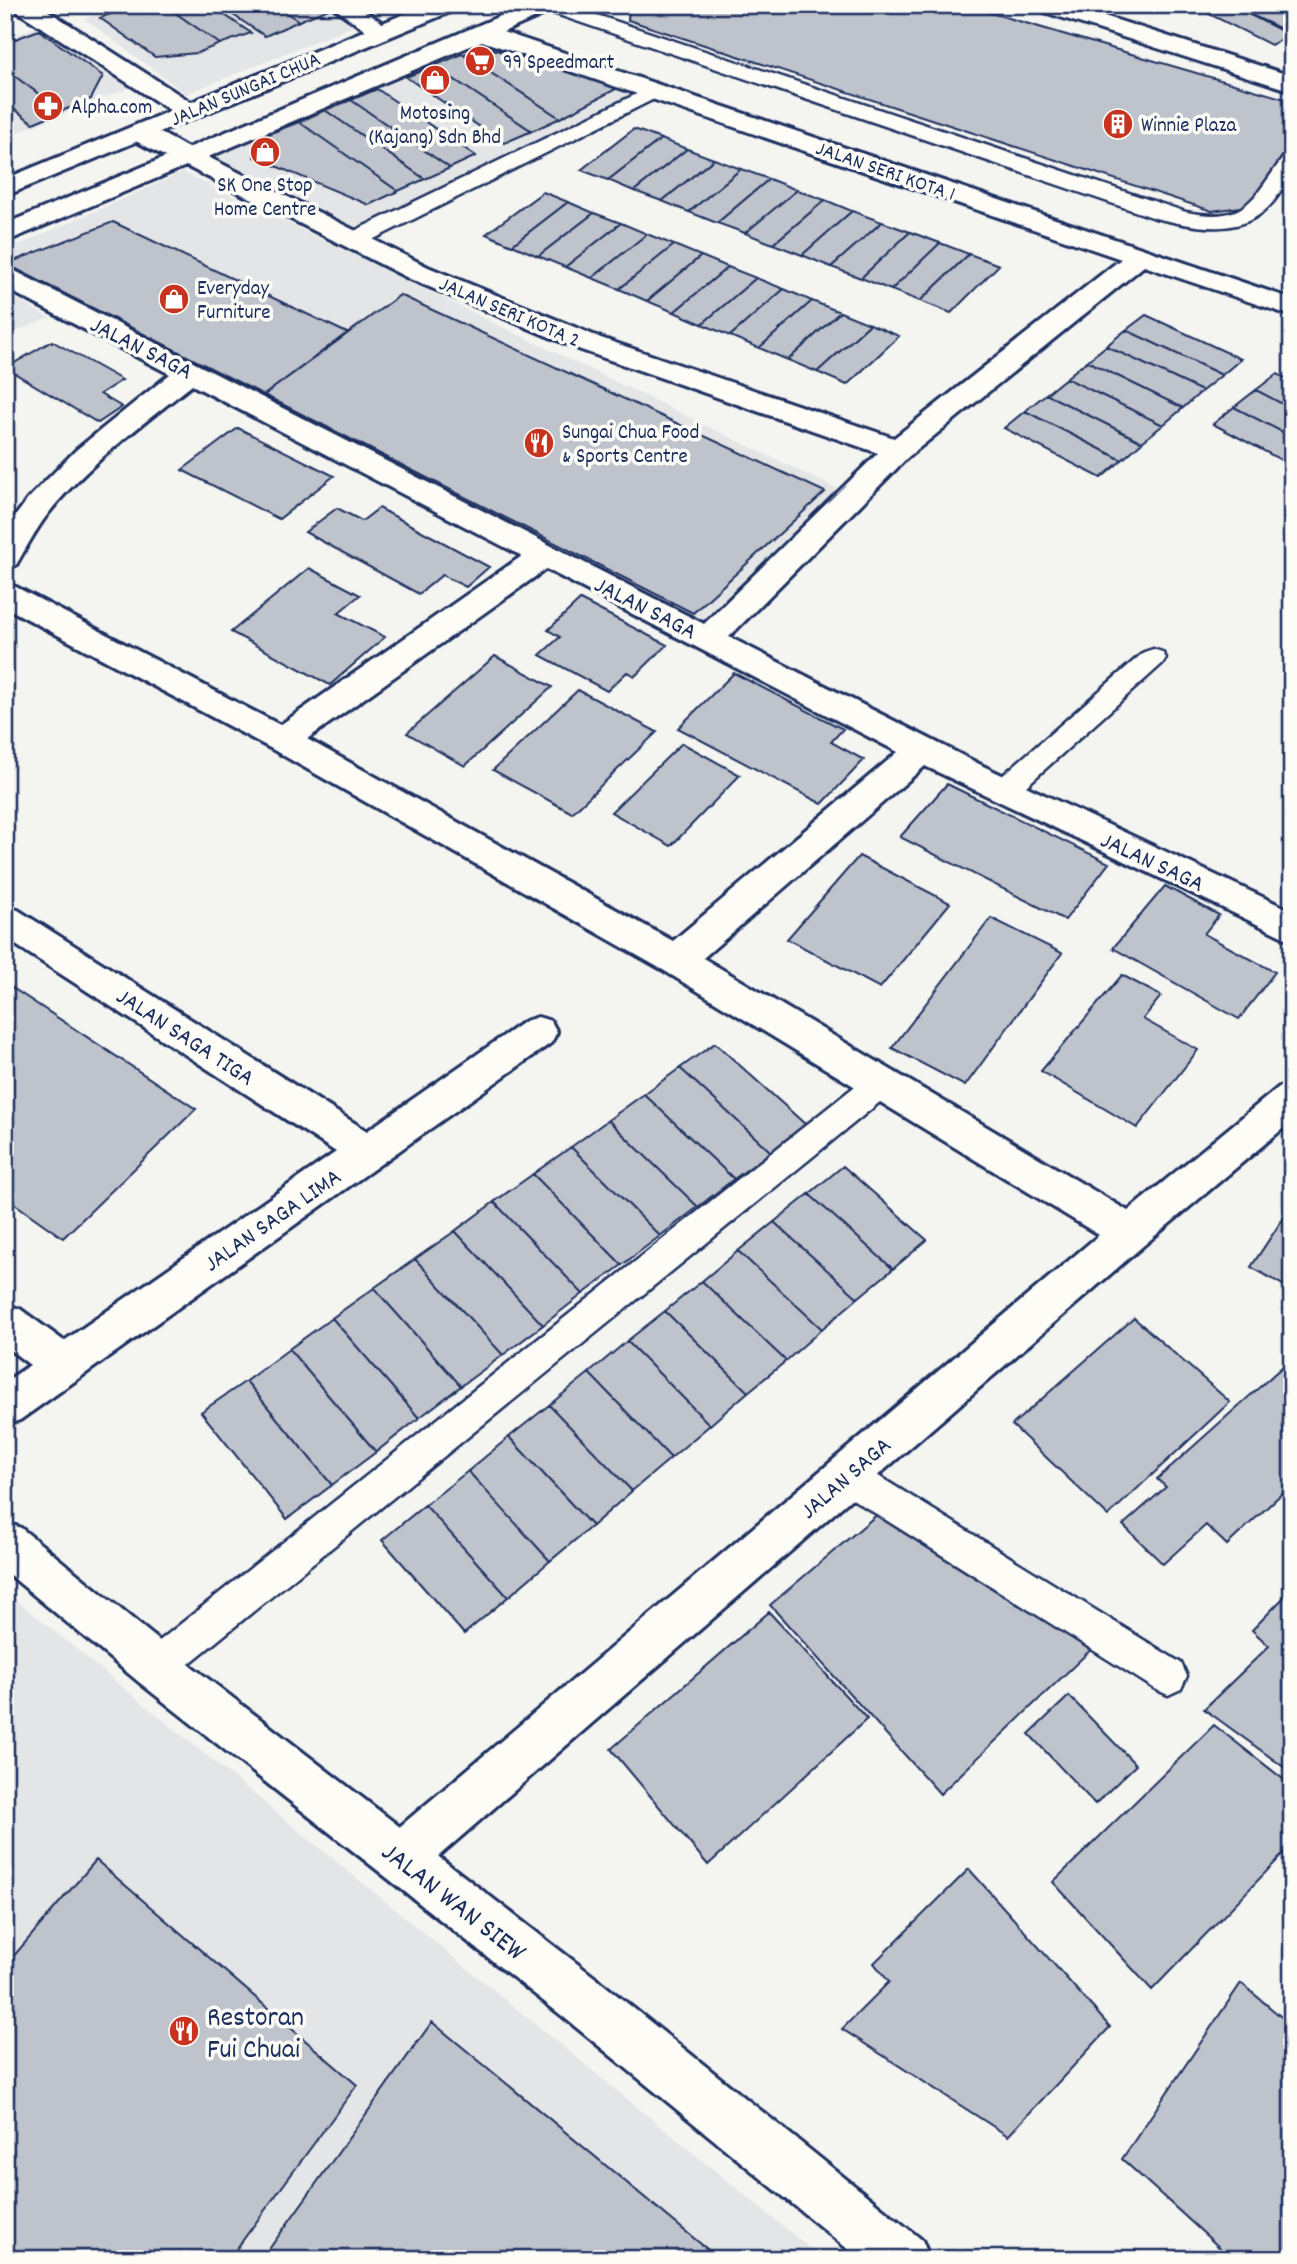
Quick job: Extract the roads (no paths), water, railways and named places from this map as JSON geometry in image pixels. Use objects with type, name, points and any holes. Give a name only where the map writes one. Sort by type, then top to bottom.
[{"type":"street","points":[[23,5],[188,111]]},
{"type":"street","points":[[341,5],[382,31]]},
{"type":"street","name":"JALAN SUNGAI CHUA","points":[[5,188],[447,5]]},
{"type":"street","points":[[5,234],[547,5]]},
{"type":"street","points":[[1046,5],[1292,84]]},
{"type":"street","points":[[1083,19],[1112,5]]},
{"type":"street","name":"JALAN SERI KOTA 1","points":[[480,32],[1292,308]]},
{"type":"street","name":"JALAN SERI KOTA 2","points":[[139,133],[419,273],[591,344],[898,450]]},
{"type":"street","points":[[708,639],[898,450],[1139,257]]},
{"type":"street","name":"JALAN SAGA","points":[[5,277],[922,750],[1292,928]]},
{"type":"street","points":[[5,558],[14,537],[42,501],[81,464],[190,372]]},
{"type":"street","points":[[282,740],[545,555]]},
{"type":"street","points":[[5,594],[282,740],[676,960],[1130,1233]]},
{"type":"street","points":[[5,631],[37,610]]},
{"type":"street","points":[[676,960],[922,750]]},
{"type":"street","name":"JALAN SAGA TIGA","points":[[5,920],[368,1152]]},
{"type":"street","name":"JALAN SAGA LIMA","points":[[5,1406],[538,1032]]},
{"type":"street","name":"JALAN SAGA","points":[[401,1857],[1130,1233],[1292,1098]]},
{"type":"street","points":[[5,1322],[63,1365]]},
{"type":"street","name":"JALAN WAN SIEW","points":[[5,1543],[156,1667],[401,1857],[903,2259]]},
{"type":"lane","points":[[547,5],[1163,213],[1202,222],[1225,222],[1254,211],[1292,159]]},
{"type":"lane","points":[[354,240],[655,91]]},
{"type":"lane","points":[[1004,790],[1153,658]]},
{"type":"lane","points":[[156,1667],[880,1084]]},
{"type":"lane","points":[[847,1476],[1168,1676]]},
{"type":"place","name":"99 Speedmart","points":[[480,61]]},
{"type":"place","name":"Motosing (Kajang) Sdn Bhd","points":[[435,80]]},
{"type":"place","name":"Alpha.com","points":[[48,106]]},
{"type":"place","name":"Winnie Plaza","points":[[1118,124]]},
{"type":"place","name":"SK One Stop Home Centre","points":[[265,152]]},
{"type":"place","name":"Everyday Furniture","points":[[174,299]]},
{"type":"place","name":"Sungai Chua Food & Sports Centre","points":[[539,443]]},
{"type":"place","name":"Restoran Fui Chuai","points":[[184,2031]]}]
